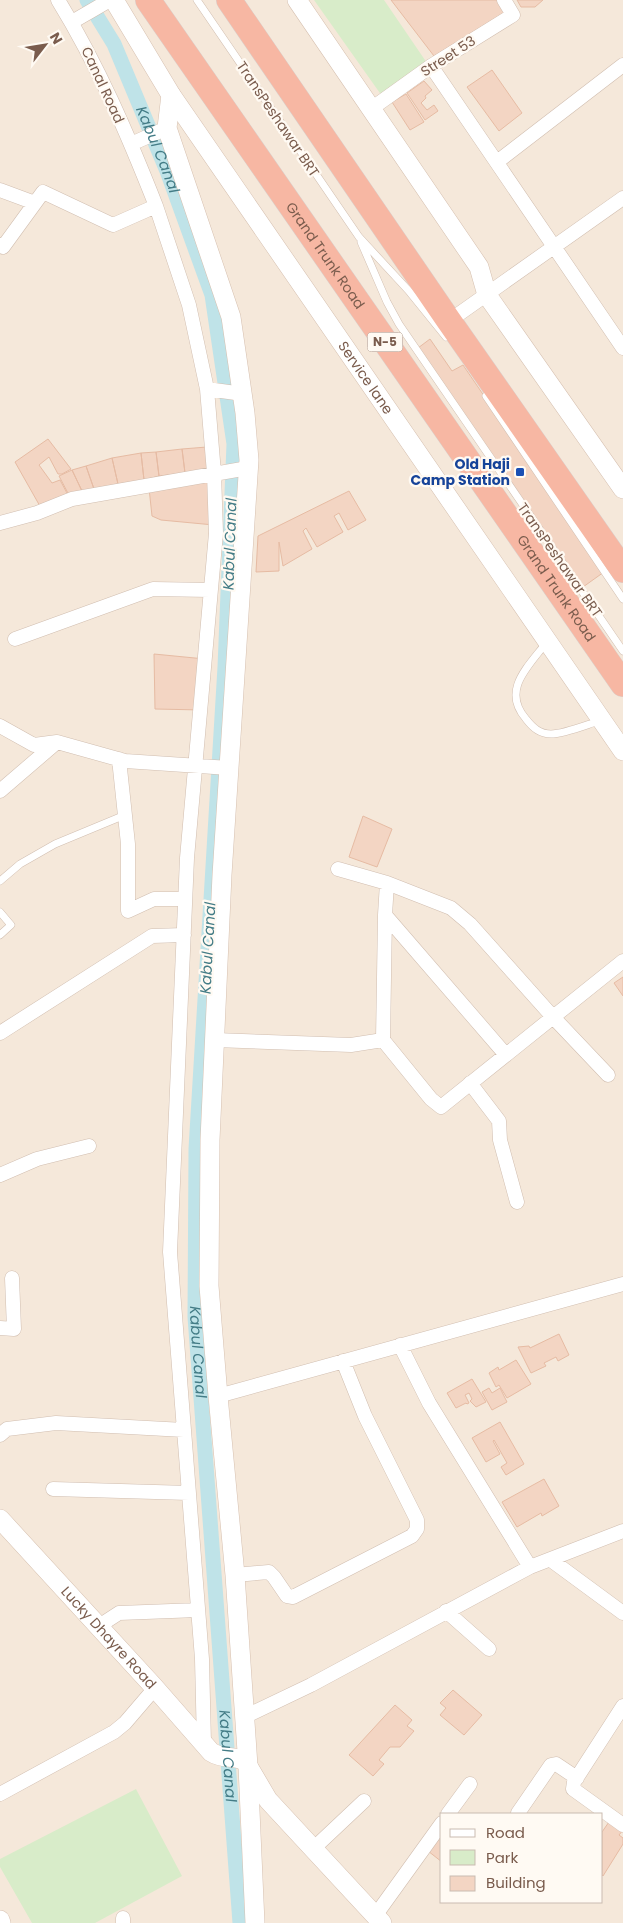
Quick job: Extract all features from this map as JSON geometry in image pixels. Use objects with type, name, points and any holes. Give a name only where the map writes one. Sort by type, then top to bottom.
[{"type":"highway","name":"Grand Trunk Road","points":[[148,0],[623,684]]},
{"type":"highway","points":[[228,0],[448,321],[623,570]]},
{"type":"main road","points":[[296,0],[479,267],[487,295],[623,489]]},
{"type":"main road","name":"Service lane","points":[[110,1],[171,95],[548,641],[612,728],[623,751]]},
{"type":"main road","points":[[171,95],[162,130],[231,317],[246,468],[221,884],[210,1140],[209,1286],[235,1575],[244,1717],[244,1762],[255,1923]]},
{"type":"main road","name":"Lucky Dhayre Road","points":[[0,1519],[204,1744],[219,1757],[244,1762]]},
{"type":"main road","points":[[244,1762],[268,1800],[378,1920]]},
{"type":"street","name":"Canal Road","points":[[58,0],[75,20],[92,59],[135,142],[189,305],[209,389],[217,473],[216,533],[185,899],[170,1252],[202,1659],[204,1744]]},
{"type":"street","name":"Street 53","points":[[371,109],[432,66],[513,15],[504,0]]},
{"type":"street","points":[[75,20],[110,1]]},
{"type":"street","points":[[497,162],[623,65]]},
{"type":"street","points":[[432,66],[623,348]]},
{"type":"street","points":[[135,142],[162,130]]},
{"type":"street","points":[[0,190],[35,202]]},
{"type":"street","points":[[0,245],[3,247],[43,192],[113,225],[156,206]]},
{"type":"street","points":[[448,321],[623,198]]},
{"type":"street","points":[[209,389],[239,393]]},
{"type":"street","points":[[0,524],[38,513],[72,500],[246,468]]},
{"type":"street","points":[[15,639],[153,589],[210,590]]},
{"type":"street","points":[[0,726],[34,745],[57,742],[119,759],[228,768]]},
{"type":"street","points":[[0,791],[57,742]]},
{"type":"street","points":[[119,759],[128,844],[128,911],[154,899],[185,899]]},
{"type":"street","points":[[338,869],[387,883],[451,908],[470,924],[552,1016],[608,1075]]},
{"type":"street","points":[[387,883],[383,1040],[432,1099],[441,1106],[623,961]]},
{"type":"street","points":[[385,915],[506,1054]]},
{"type":"street","points":[[0,1033],[152,936],[184,935]]},
{"type":"street","points":[[215,1040],[351,1045],[383,1040]]},
{"type":"street","points":[[470,1083],[499,1121],[500,1140],[517,1202]]},
{"type":"street","points":[[0,1175],[37,1159],[89,1146]]},
{"type":"street","points":[[0,1328],[14,1330],[12,1278]]},
{"type":"street","points":[[218,1396],[623,1284]]},
{"type":"street","points":[[400,1346],[429,1403],[530,1567]]},
{"type":"street","points":[[235,1575],[269,1572],[286,1596],[293,1597],[412,1536],[417,1529],[417,1520],[365,1416],[342,1361]]},
{"type":"street","points":[[0,1435],[7,1429],[56,1424],[184,1430]]},
{"type":"street","points":[[53,1489],[189,1493]]},
{"type":"street","points":[[244,1717],[311,1685],[530,1567],[623,1531]]},
{"type":"street","points":[[551,1560],[623,1613]]},
{"type":"street","points":[[99,1626],[118,1613],[198,1610]]},
{"type":"street","points":[[446,1611],[489,1649]]},
{"type":"street","points":[[0,1794],[114,1732],[125,1723],[155,1688]]},
{"type":"street","points":[[623,1706],[577,1778],[573,1788],[623,1825]]},
{"type":"street","points":[[518,1813],[551,1765],[556,1764],[577,1778]]},
{"type":"street","points":[[449,1813],[470,1784]]},
{"type":"street","points":[[313,1848],[364,1801]]},
{"type":"street","points":[[378,1920],[440,1826]]},
{"type":"lane","name":"TransPeshawar BRT","points":[[197,0],[359,237],[408,290],[452,346]]},
{"type":"lane","name":"TransPeshawar BRT","points":[[359,237],[387,302],[399,324],[623,652]]},
{"type":"lane","points":[[480,387],[623,599]]},
{"type":"lane","points":[[548,641],[518,681],[515,689],[518,706],[523,717],[540,732],[553,734],[612,728]]},
{"type":"lane","points":[[0,881],[20,864],[55,844],[125,815]]},
{"type":"lane","points":[[0,912],[11,925],[0,935]]},
{"type":"shaded area","points":[[0,0],[623,0],[623,1923],[0,1923]]},
{"type":"green space","points":[[314,0],[384,0],[427,63],[382,96]]},
{"type":"green space","points":[[136,1789],[182,1876],[95,1923],[32,1923],[0,1867],[0,1859]]},
{"type":"building","points":[[391,0],[498,0],[505,12],[434,56]]},
{"type":"building","points":[[517,0],[543,0],[535,7],[521,7]]},
{"type":"building","points":[[492,70],[522,113],[499,131],[467,87]]},
{"type":"building","points":[[424,81],[432,90],[421,103],[427,110],[434,105],[438,111],[425,120],[407,93]]},
{"type":"building","points":[[406,94],[424,122],[410,130],[392,102]]},
{"type":"building","name":"Old Haji Camp Station","points":[[430,339],[452,371],[463,365],[604,572],[583,587],[418,348]]},
{"type":"building","points":[[48,439],[71,469],[58,474],[49,457],[39,465],[52,483],[60,480],[68,495],[41,508],[15,462]]},
{"type":"building","points":[[207,447],[210,470],[185,473],[182,449]]},
{"type":"building","points":[[182,449],[185,473],[159,476],[156,452]]},
{"type":"building","points":[[156,452],[159,476],[144,480],[141,453]]},
{"type":"building","points":[[141,453],[144,480],[118,484],[112,458]]},
{"type":"building","points":[[112,458],[118,484],[94,489],[86,466]]},
{"type":"building","points":[[86,466],[94,489],[82,491],[72,470]]},
{"type":"building","points":[[72,470],[82,491],[70,497],[59,476]]},
{"type":"building","points":[[212,478],[214,525],[161,520],[152,516],[149,488]]},
{"type":"building","points":[[349,491],[366,520],[348,530],[339,513],[334,516],[343,532],[317,547],[306,528],[303,531],[312,549],[283,566],[279,542],[279,571],[256,572],[258,536]]},
{"type":"building","points":[[154,654],[205,659],[202,710],[155,709]]},
{"type":"building","points":[[363,816],[392,829],[377,867],[349,857]]},
{"type":"building","points":[[623,977],[623,996],[614,983]]},
{"type":"building","points":[[559,1334],[569,1355],[558,1361],[556,1357],[544,1363],[546,1366],[531,1373],[518,1347],[529,1346],[530,1348]]},
{"type":"building","points":[[516,1360],[531,1384],[507,1398],[499,1385],[496,1387],[489,1373],[498,1367],[499,1370]]},
{"type":"building","points":[[472,1379],[486,1402],[476,1407],[470,1401],[472,1399],[469,1393],[465,1395],[469,1403],[456,1408],[447,1393]]},
{"type":"building","points":[[489,1388],[492,1393],[500,1388],[507,1402],[492,1410],[482,1392]]},
{"type":"building","points":[[500,1422],[524,1464],[506,1475],[501,1467],[507,1463],[494,1440],[500,1454],[486,1462],[472,1438]]},
{"type":"building","points":[[544,1479],[559,1506],[542,1516],[541,1513],[517,1527],[502,1502]]},
{"type":"building","points":[[453,1690],[482,1715],[464,1735],[440,1715],[446,1708],[440,1703]]},
{"type":"building","points":[[395,1705],[412,1720],[407,1726],[414,1731],[400,1747],[390,1747],[379,1760],[384,1764],[373,1776],[349,1755]]},
{"type":"building","points":[[611,1819],[623,1830],[619,1835],[623,1838],[623,1844],[603,1876],[603,1831]]},
{"type":"building","points":[[440,1836],[440,1860],[428,1851]]},
{"type":"waterway","name":"Kabul Canal","points":[[87,0],[114,44],[167,171],[212,295],[234,444],[225,667],[196,1149],[195,1317],[240,1923]]},
{"type":"place","name":"Old Haji Camp Station","points":[[520,472]]}]
